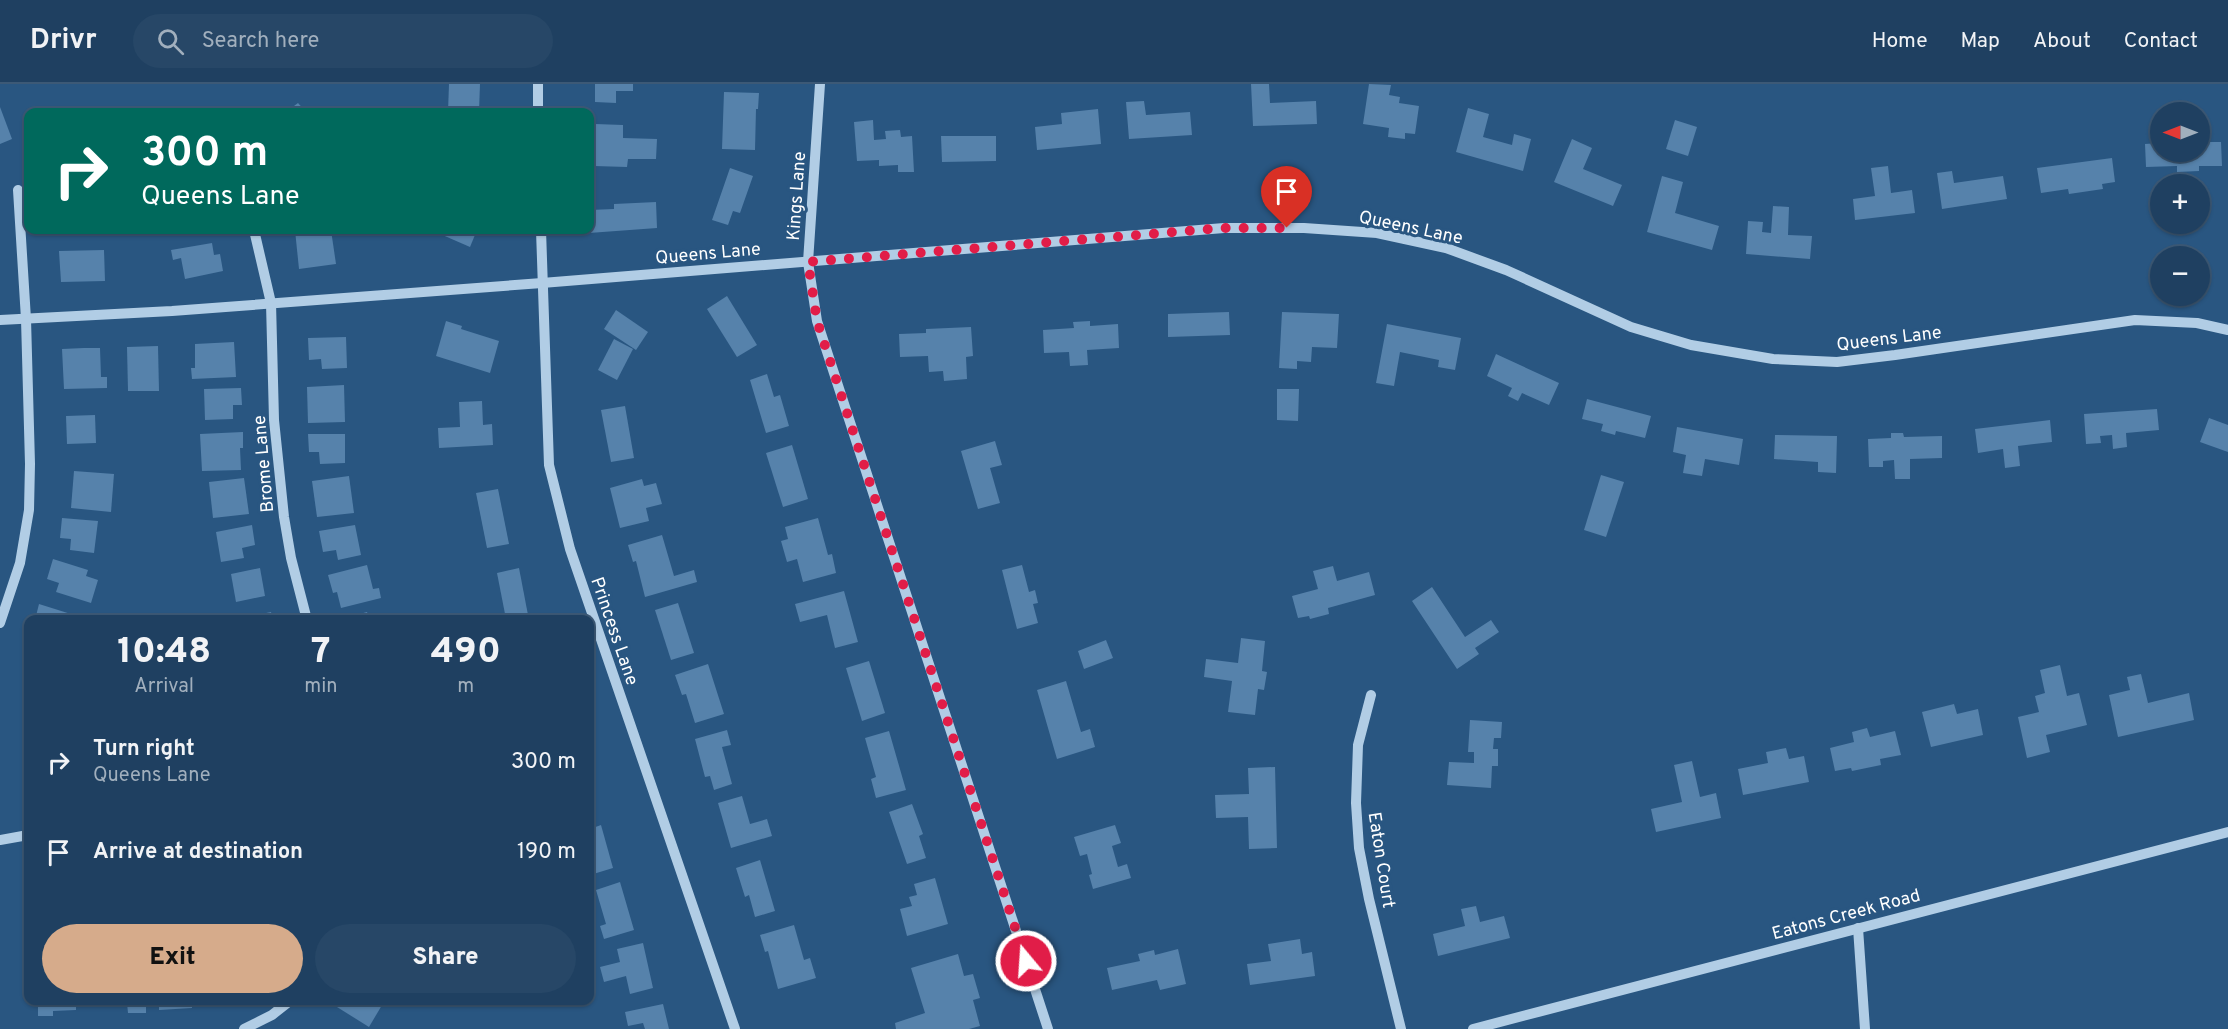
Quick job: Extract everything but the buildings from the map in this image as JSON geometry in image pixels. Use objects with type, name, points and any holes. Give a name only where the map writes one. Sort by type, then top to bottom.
[{"type":"street","points":[[537,84],[538,108]]},
{"type":"street","name":"Kings Lane","points":[[820,84],[808,262],[817,321],[1048,1029]]},
{"type":"street","points":[[0,623],[20,563],[30,510],[26,318],[18,190]]},
{"type":"street","name":"Queens Lane","points":[[0,320],[172,311],[1224,228],[1304,228],[1377,233],[1446,248],[1506,270],[1631,327],[1691,345],[1773,359],[1837,362],[2135,320],[2197,323],[2228,330]]},
{"type":"street","name":"Brome Lane","points":[[255,234],[271,303],[274,420],[278,472],[291,558],[306,615]]},
{"type":"street","name":"Princess Lane","points":[[541,234],[549,465],[570,549],[593,615]]},
{"type":"street","name":"Princess Lane","points":[[594,619],[735,1029]]},
{"type":"street","name":"Eaton Court","points":[[1371,695],[1358,745],[1356,803],[1359,848],[1401,1029]]},
{"type":"street","name":"Eatons Creek Road","points":[[1473,1029],[2228,832]]},
{"type":"street","points":[[0,840],[24,836]]},
{"type":"street","points":[[1858,928],[1865,1029]]},
{"type":"street","points":[[244,1029],[272,1015],[285,1005]]},
{"type":"route","points":[[1026,961],[817,321],[808,262],[1224,228],[1287,228]]}]
